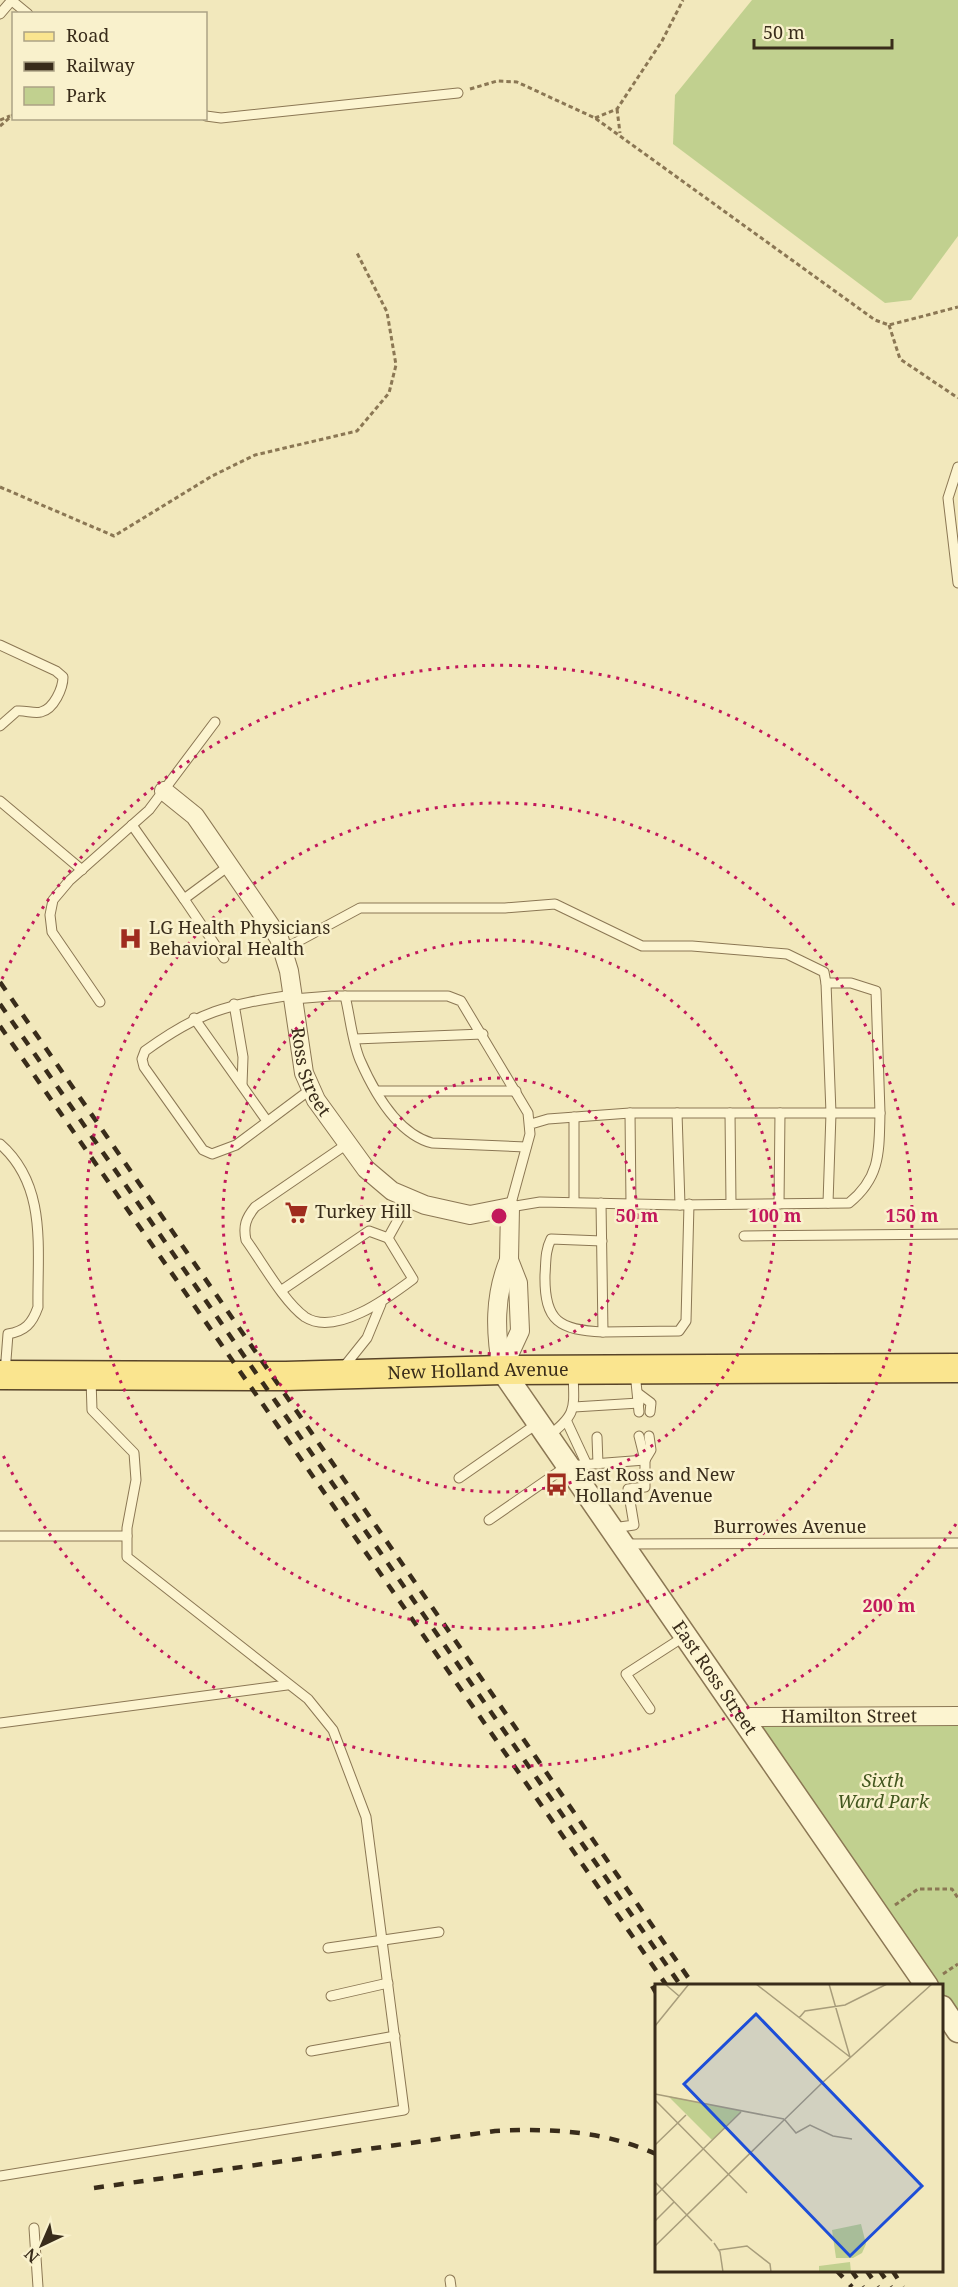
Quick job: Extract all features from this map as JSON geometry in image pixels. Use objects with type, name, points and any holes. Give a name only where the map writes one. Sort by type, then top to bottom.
[{"type":"main road","name":"New Holland Avenue","points":[[3,1375],[338,1376],[502,1370],[573,1370],[638,1394],[958,1368]]},
{"type":"street","name":"Ross Street","points":[[164,791],[195,816],[270,921],[284,949],[300,1058],[310,1089],[346,1144],[378,1181],[409,1200],[470,1215],[510,1207]]},
{"type":"street","points":[[502,1370],[520,1331],[518,1283],[509,1260],[510,1207]]},
{"type":"street","name":"East Ross Street","points":[[502,1370],[543,1430],[577,1466],[616,1536],[926,1984]]},
{"type":"street","name":"Hamilton Street","points":[[741,1717],[958,1716]]},
{"type":"street","points":[[943,2008],[958,2031]]},
{"type":"lane","points":[[0,14],[12,0],[26,12]]},
{"type":"lane","points":[[207,116],[221,118],[458,93]]},
{"type":"lane","points":[[958,467],[948,498],[958,583]]},
{"type":"lane","points":[[0,645],[57,671],[63,677],[63,685],[46,709],[40,713],[17,711],[0,726]]},
{"type":"lane","points":[[100,1002],[52,932],[50,915],[53,900],[82,870],[149,810],[215,722]]},
{"type":"lane","points":[[0,801],[82,870]]},
{"type":"lane","points":[[132,825],[224,958]]},
{"type":"lane","points":[[184,898],[230,866]]},
{"type":"lane","points":[[284,949],[360,908],[505,908],[555,904],[642,946],[692,946],[787,954],[824,972],[826,983],[831,1113],[828,1203]]},
{"type":"lane","points":[[510,1207],[528,1202],[849,1203],[861,1193],[878,1161],[880,1113],[876,991],[851,983],[826,983]]},
{"type":"lane","points":[[345,996],[359,1059],[377,1091],[404,1129],[418,1140],[432,1143],[526,1147]]},
{"type":"lane","points":[[310,1089],[236,1145],[212,1154],[203,1150],[144,1067],[142,1059],[145,1052],[194,1018],[234,1004],[292,997],[454,997],[466,1007],[483,1035],[528,1113],[531,1124],[510,1207]]},
{"type":"lane","points":[[234,1004],[243,1057],[242,1085]]},
{"type":"lane","points":[[194,1018],[267,1121]]},
{"type":"lane","points":[[355,1039],[483,1035]]},
{"type":"lane","points":[[377,1091],[516,1091]]},
{"type":"lane","points":[[531,1124],[548,1119],[630,1113],[880,1113]]},
{"type":"lane","points":[[630,1113],[631,1203]]},
{"type":"lane","points":[[602,1241],[551,1239],[546,1249],[544,1301],[548,1310],[574,1331],[679,1331],[686,1321],[685,1204],[677,1113]]},
{"type":"lane","points":[[730,1113],[731,1204]]},
{"type":"lane","points":[[779,1204],[780,1113]]},
{"type":"lane","points":[[574,1117],[574,1202]]},
{"type":"lane","points":[[0,1144],[26,1178],[36,1205],[38,1307],[33,1321],[21,1332],[8,1334],[3,1375]]},
{"type":"lane","points":[[282,1290],[369,1231],[388,1238],[413,1279],[381,1304],[334,1322],[320,1322],[306,1317],[282,1290],[246,1240],[244,1230],[247,1217],[255,1207],[346,1144]]},
{"type":"lane","points":[[388,1238],[409,1200]]},
{"type":"lane","points":[[601,1203],[603,1332]]},
{"type":"lane","points":[[744,1236],[958,1233]]},
{"type":"lane","points":[[338,1376],[367,1338],[381,1304]]},
{"type":"lane","points":[[573,1370],[574,1407],[567,1422],[577,1466]]},
{"type":"lane","points":[[0,2176],[404,2110],[366,1818],[333,1730],[308,1699],[287,1685],[127,1557],[127,1536],[136,1480],[134,1453],[92,1410],[91,1375]]},
{"type":"lane","points":[[574,1407],[595,1409],[638,1394],[651,1403],[650,1412]]},
{"type":"lane","points":[[459,1478],[543,1430],[567,1422]]},
{"type":"lane","points":[[616,1536],[634,1525],[628,1489],[645,1487],[645,1460],[639,1436]]},
{"type":"lane","points":[[645,1460],[651,1450],[649,1436]]},
{"type":"lane","points":[[597,1437],[598,1464]]},
{"type":"lane","points":[[489,1520],[577,1466],[645,1460]]},
{"type":"lane","points":[[0,1536],[127,1536]]},
{"type":"lane","name":"Burrowes Avenue","points":[[616,1536],[958,1543]]},
{"type":"lane","points":[[651,1709],[626,1674],[685,1636]]},
{"type":"lane","points":[[0,1723],[287,1685]]},
{"type":"lane","points":[[328,1948],[439,1932]]},
{"type":"lane","points":[[331,1996],[388,1983]]},
{"type":"lane","points":[[311,2051],[395,2036]]},
{"type":"lane","points":[[34,2228],[38,2287]]},
{"type":"path","points":[[595,118],[617,109],[656,50],[683,0]]},
{"type":"path","points":[[458,93],[497,81],[517,82],[595,118],[620,133],[875,320],[890,325],[958,307]]},
{"type":"path","points":[[617,109],[620,133]]},
{"type":"path","points":[[0,126],[12,115]]},
{"type":"path","points":[[0,486],[114,536],[212,476],[255,455],[357,431],[390,393],[396,365],[387,312],[356,251]]},
{"type":"path","points":[[890,325],[900,358],[958,398]]},
{"type":"path","points":[[878,1916],[918,1889],[952,1889],[958,1898]]},
{"type":"green space","points":[[752,0],[958,0],[958,236],[911,300],[885,303],[673,144],[675,95]]},
{"type":"green space","name":"Sixth Ward Park","points":[[958,1716],[958,2031],[943,2008],[943,1984],[926,1984],[741,1717]]},
{"type":"railway","points":[[0,982],[693,1984]]},
{"type":"railway","points":[[0,1004],[680,1984]]},
{"type":"railway","points":[[0,1026],[666,1984]]},
{"type":"railway","points":[[652,1986],[655,1991]]},
{"type":"railway","points":[[94,2188],[495,2131],[536,2130],[577,2133],[617,2140],[655,2154]]},
{"type":"railway","points":[[838,2272],[852,2287]]},
{"type":"railway","points":[[852,2272],[863,2287]]},
{"type":"railway","points":[[867,2272],[878,2287]]},
{"type":"railway","points":[[880,2272],[891,2287]]},
{"type":"railway","points":[[893,2272],[903,2287]]},
{"type":"place","name":"LG Health Physicians Behavioral Health","points":[[131,938]]},
{"type":"place","name":"Turkey Hill","points":[[297,1212]]},
{"type":"place","name":"East Ross and New Holland Avenue","points":[[557,1485]]}]
